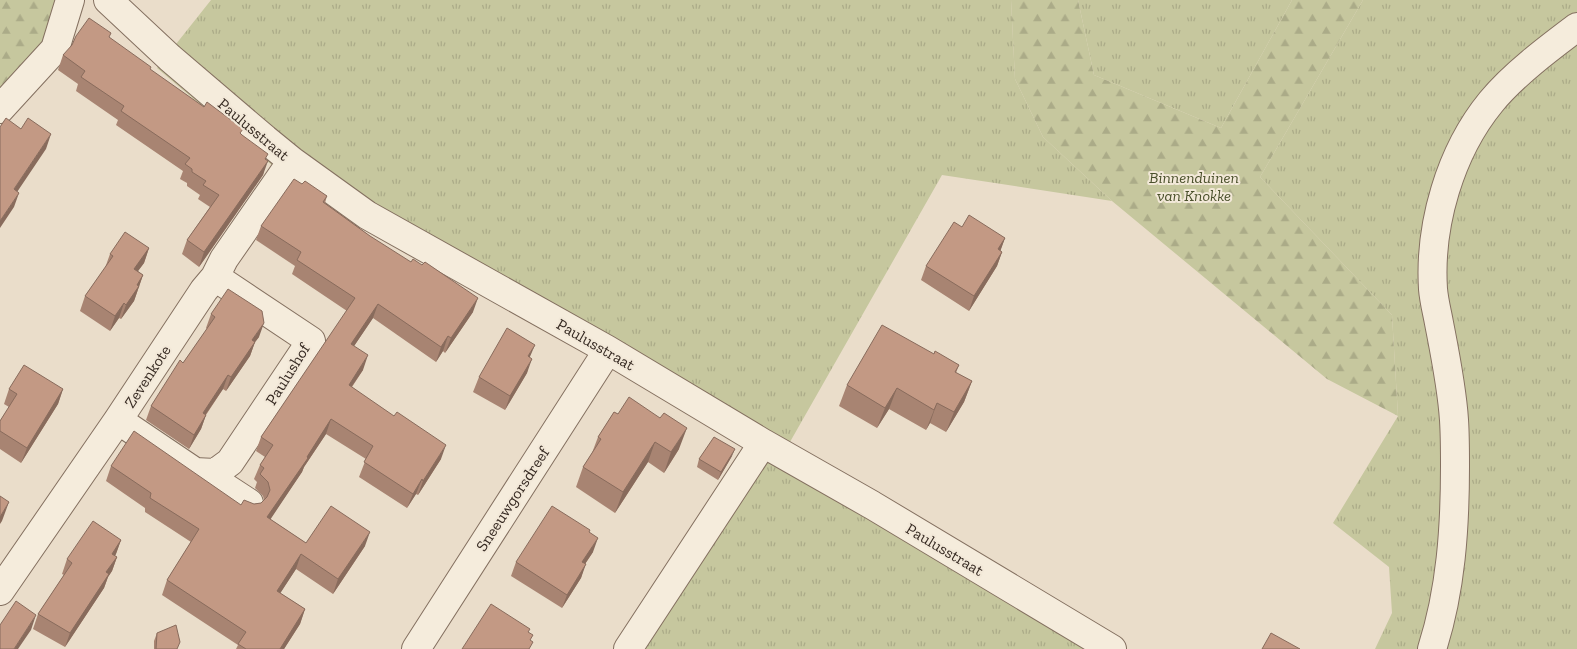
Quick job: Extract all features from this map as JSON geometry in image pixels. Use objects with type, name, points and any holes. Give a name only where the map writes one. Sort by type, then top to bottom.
[{"type":"street","points":[[0,109],[55,48],[70,0]]},
{"type":"street","name":"Paulusstraat","points":[[108,0],[170,58],[292,160],[367,215],[608,350],[763,443],[872,504],[1112,649]]},
{"type":"street","points":[[1432,649],[1440,624],[1447,585],[1455,500],[1454,420],[1433,290],[1434,247],[1442,199],[1455,162],[1471,130],[1492,101],[1520,73],[1577,28]]},
{"type":"street","name":"Zevenkote","points":[[0,591],[118,420],[292,160]]},
{"type":"street","name":"Paulushof","points":[[215,276],[311,341],[230,462],[215,473]]},
{"type":"street","name":"Sneeuwgorsdreef","points":[[416,649],[608,350]]},
{"type":"street","points":[[118,420],[195,472],[215,473],[223,486],[249,503]]},
{"type":"street","points":[[628,649],[763,443]]},
{"type":"green space","points":[[0,0],[59,0],[47,44],[0,99]]},
{"type":"green space","points":[[211,0],[1011,0],[1015,79],[1043,137],[1112,201],[942,175],[778,463],[1095,649],[635,649],[760,453],[293,183],[157,68]]},
{"type":"green space","name":"Binnenduinen van Knokke","points":[[1011,0],[1078,0],[1094,75],[1221,128],[1292,0],[1363,0],[1260,177],[1392,315],[1398,416],[1327,379],[1112,201],[1043,137],[1015,79]]},
{"type":"green space","points":[[1078,0],[1292,0],[1221,128],[1094,75]]},
{"type":"green space","points":[[1363,0],[1577,0],[1577,649],[1375,649],[1392,613],[1389,567],[1333,523],[1398,416],[1392,315],[1260,177]]},
{"type":"building","points":[[89,18],[111,33],[109,37],[151,67],[150,69],[204,107],[207,102],[243,129],[240,133],[242,135],[268,154],[265,159],[268,161],[204,252],[187,240],[219,195],[203,185],[206,181],[192,172],[192,169],[185,164],[190,158],[121,111],[124,106],[81,77],[85,71],[63,55],[72,45]]},
{"type":"building","points":[[6,118],[21,129],[28,118],[51,134],[14,189],[19,193],[0,221],[0,127]]},
{"type":"building","points":[[294,179],[302,184],[305,181],[327,196],[323,202],[370,236],[411,262],[413,259],[422,265],[425,262],[478,298],[451,338],[448,336],[441,347],[378,304],[351,344],[368,355],[349,385],[394,416],[397,412],[446,445],[413,494],[364,462],[373,446],[331,419],[308,458],[267,517],[306,543],[331,506],[370,532],[338,579],[301,554],[277,591],[305,609],[280,649],[246,649],[238,644],[246,632],[167,580],[199,529],[150,498],[151,493],[111,466],[134,431],[241,505],[244,500],[254,504],[261,503],[267,497],[270,490],[268,482],[260,474],[264,468],[260,465],[273,445],[261,437],[355,298],[297,260],[301,252],[261,226]]},
{"type":"building","points":[[969,215],[1005,238],[998,249],[1002,252],[974,296],[926,266],[954,222],[962,227]]},
{"type":"building","points":[[125,232],[149,248],[134,269],[143,275],[137,285],[139,286],[126,305],[124,303],[115,316],[85,296],[113,256],[110,254]]},
{"type":"building","points":[[228,289],[262,311],[264,323],[252,340],[255,342],[231,377],[228,375],[203,413],[206,415],[194,435],[151,406],[180,360],[183,363],[215,317],[211,314]]},
{"type":"building","points":[[882,325],[934,354],[935,351],[959,365],[955,372],[972,381],[954,412],[937,403],[934,410],[897,388],[885,408],[847,385]]},
{"type":"building","points":[[507,328],[535,345],[528,356],[532,359],[510,396],[479,377]]},
{"type":"building","points":[[24,365],[63,389],[27,448],[0,431],[0,421],[17,394],[9,389]]},
{"type":"building","points":[[629,397],[660,418],[664,413],[687,428],[671,452],[655,442],[623,492],[583,467],[601,439],[598,437],[614,412],[618,414]]},
{"type":"building","points":[[714,437],[735,449],[721,472],[699,459]]},
{"type":"building","points":[[0,496],[9,502],[0,517]]},
{"type":"building","points":[[552,506],[590,530],[589,532],[598,538],[582,562],[586,564],[567,595],[516,562]]},
{"type":"building","points":[[93,521],[121,540],[112,554],[117,557],[106,572],[109,574],[70,633],[38,614],[72,563],[67,559]]},
{"type":"building","points":[[16,601],[36,615],[14,649],[0,649],[0,625]]},
{"type":"building","points":[[491,604],[530,629],[528,632],[533,635],[530,640],[533,642],[529,649],[462,649]]},
{"type":"building","points":[[176,625],[180,642],[177,649],[156,649],[157,633]]},
{"type":"building","points":[[1271,633],[1300,649],[1262,649]]}]
